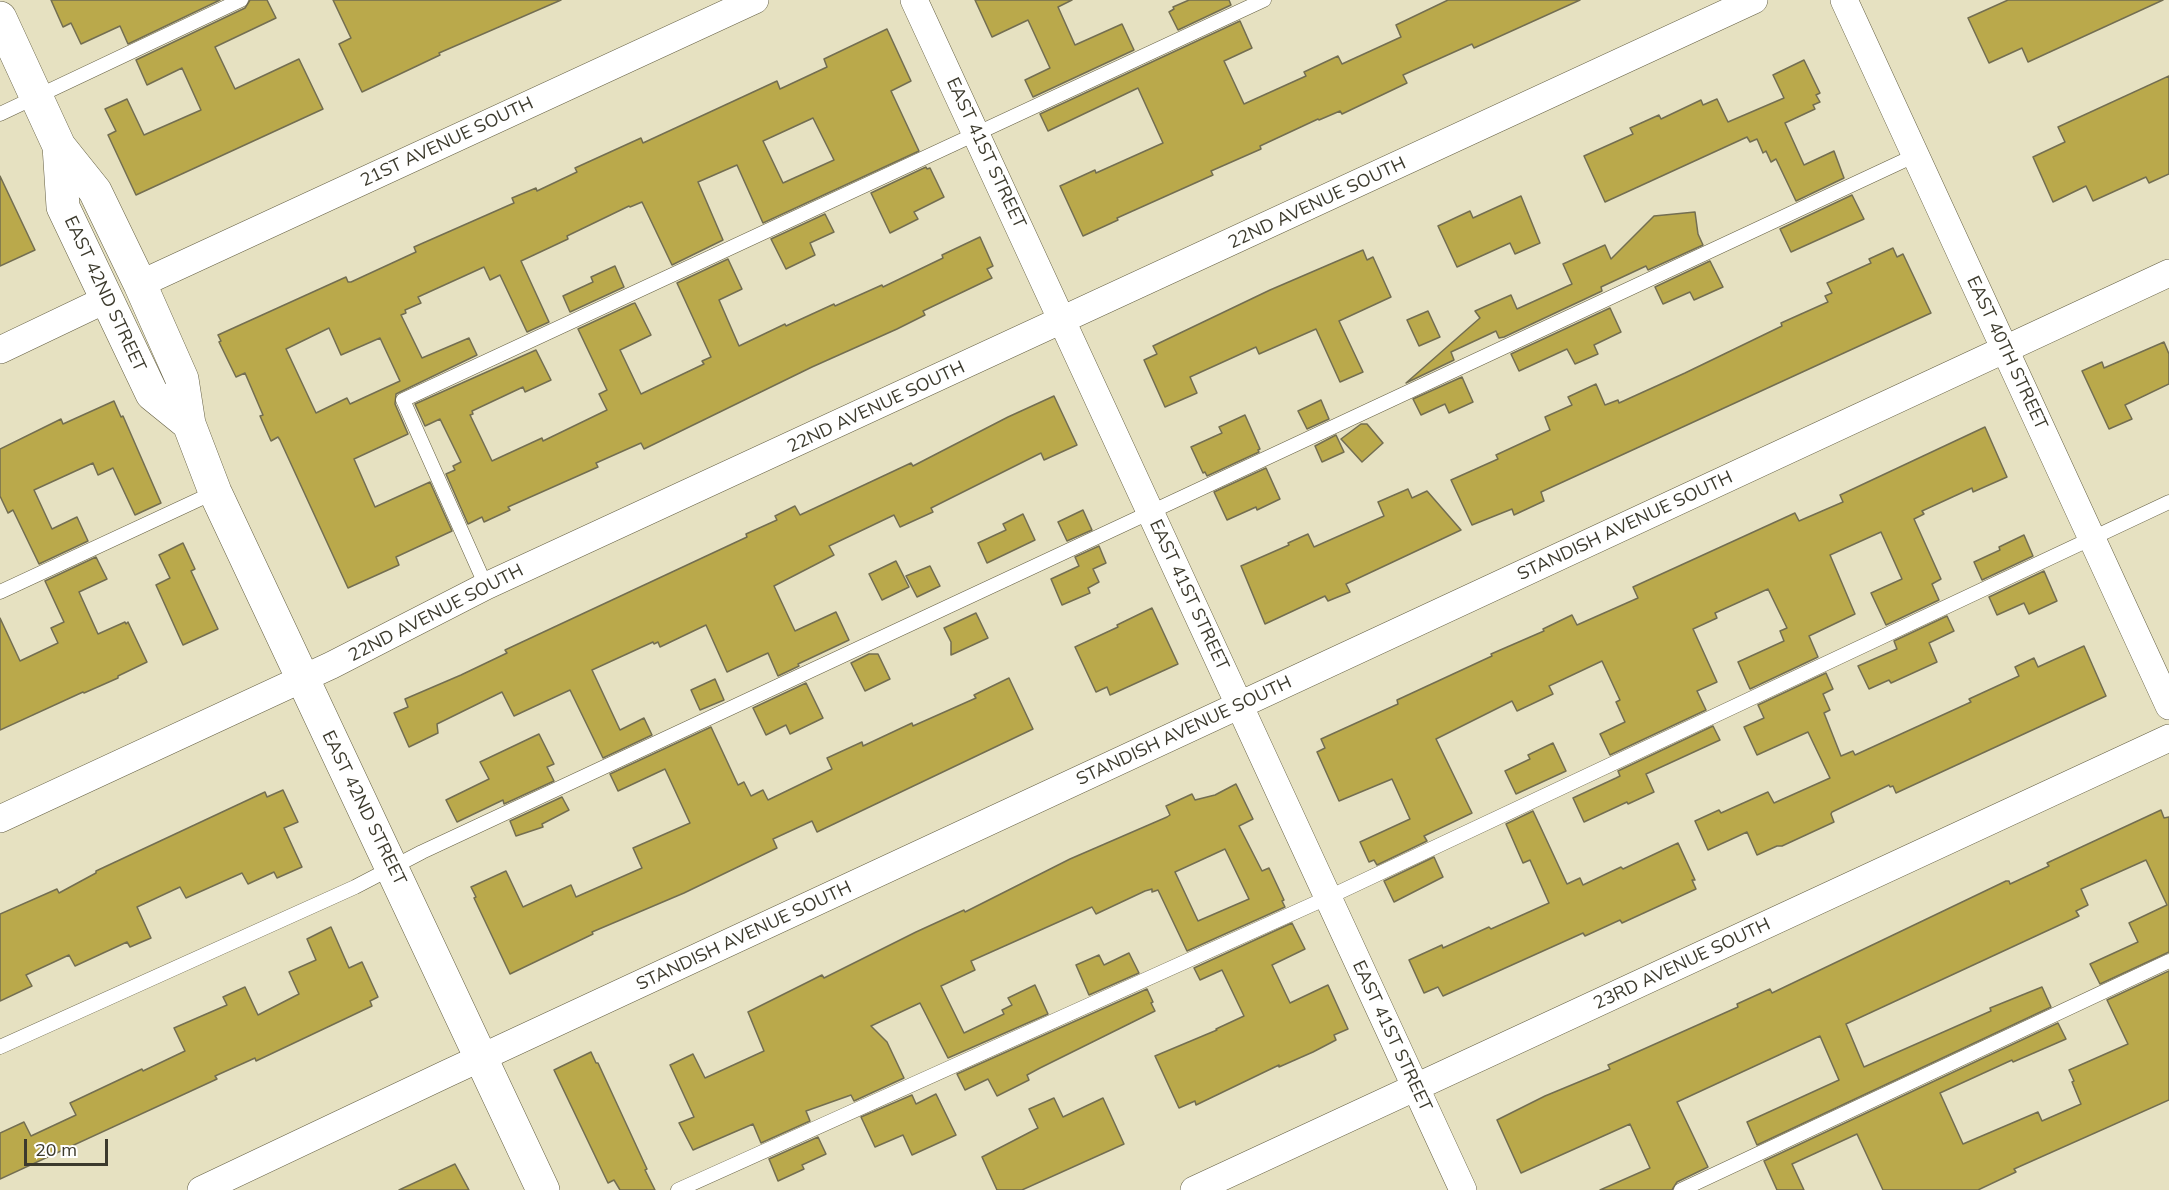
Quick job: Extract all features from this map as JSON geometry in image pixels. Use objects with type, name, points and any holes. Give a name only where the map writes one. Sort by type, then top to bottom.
[{"type":"street","name":"21ST AVENUE SOUTH","points":[[140,284],[755,0]]},
{"type":"street","name":"EAST 41ST STREET","points":[[914,0],[1463,1190]]},
{"type":"street","name":"22ND AVENUE SOUTH","points":[[0,819],[302,679],[486,586],[1754,0]]},
{"type":"street","name":"EAST 40TH STREET","points":[[1844,0],[2169,706]]},
{"type":"street","name":"EAST 42ND STREET","points":[[0,18],[59,146],[95,191],[140,284],[182,379],[189,424],[215,492],[543,1190]]},
{"type":"street","name":"EAST 42ND STREET","points":[[59,146],[63,207],[152,394],[189,424]]},
{"type":"street","name":"STANDISH AVENUE SOUTH","points":[[201,1190],[2169,273]]},
{"type":"street","points":[[0,350],[107,299]]},
{"type":"street","name":"23RD AVENUE SOUTH","points":[[1194,1190],[2169,738]]},
{"type":"lane","points":[[0,114],[241,0]]},
{"type":"lane","points":[[486,586],[403,400],[1264,0]]},
{"type":"lane","points":[[0,1047],[355,887],[392,867],[1916,155]]},
{"type":"lane","points":[[0,592],[215,492]]},
{"type":"lane","points":[[678,1190],[1329,897],[2169,502]]},
{"type":"lane","points":[[1681,1190],[2169,961]]},
{"type":"building","points":[[51,0],[220,0],[128,44],[120,26],[81,44],[71,23],[63,27]]},
{"type":"building","points":[[250,0],[267,0],[276,18],[215,47],[235,89],[299,59],[323,109],[136,195],[108,135],[116,131],[105,109],[127,99],[144,135],[201,110],[182,68],[147,85],[136,60],[245,8]]},
{"type":"building","points":[[333,0],[561,0],[439,53],[440,55],[362,92],[339,44],[351,38]]},
{"type":"building","points":[[975,0],[1072,0],[1058,7],[1075,45],[1122,24],[1134,50],[1033,97],[1025,80],[1050,68],[1028,20],[992,37]]},
{"type":"building","points":[[1189,0],[1229,0],[1231,5],[1178,30],[1169,12],[1174,9],[1173,7]]},
{"type":"building","points":[[1448,0],[1580,0],[1474,48],[1472,44],[1403,75],[1407,83],[1342,114],[1340,111],[1318,119],[1260,146],[1261,149],[1211,171],[1213,175],[1117,218],[1118,220],[1083,236],[1060,186],[1095,170],[1096,173],[1163,143],[1138,88],[1048,131],[1040,114],[1240,21],[1252,48],[1224,61],[1244,104],[1306,76],[1304,72],[1338,56],[1342,64],[1401,37],[1396,25]]},
{"type":"building","points":[[2008,0],[2163,0],[2028,62],[2022,48],[1989,63],[1968,18]]},
{"type":"building","points":[[887,29],[911,81],[891,91],[919,151],[763,223],[737,165],[698,182],[723,240],[672,265],[642,202],[629,206],[521,261],[549,322],[527,332],[500,275],[490,280],[484,267],[418,297],[421,303],[405,310],[406,313],[401,315],[422,358],[469,338],[477,355],[396,394],[395,404],[408,434],[354,459],[375,507],[430,482],[452,531],[396,557],[399,565],[348,588],[280,440],[278,437],[271,441],[260,416],[263,415],[245,373],[236,377],[219,342],[221,341],[218,335],[346,277],[348,282],[351,282],[416,252],[414,247],[514,203],[512,198],[536,188],[537,191],[577,172],[575,168],[641,138],[643,143],[777,81],[780,89],[827,67],[824,59]],"holes":[[[813,118],[834,160],[783,183],[763,141]],[[329,328],[341,355],[380,338],[400,381],[350,404],[347,398],[316,413],[286,349]]]},
{"type":"building","points":[[1804,60],[1820,93],[1816,95],[1820,102],[1813,105],[1815,109],[1785,123],[1804,165],[1834,151],[1844,178],[1796,201],[1776,159],[1771,162],[1766,151],[1763,153],[1757,139],[1750,142],[1747,137],[1605,202],[1584,156],[1633,134],[1630,128],[1659,115],[1661,119],[1701,100],[1703,105],[1717,99],[1728,122],[1784,98],[1773,75]]},
{"type":"building","points":[[2169,76],[2169,174],[2149,183],[2146,177],[2093,201],[2086,186],[2053,202],[2033,157],[2065,142],[2058,127]]},
{"type":"building","points":[[926,167],[930,168],[944,197],[914,212],[918,219],[890,233],[871,193]]},
{"type":"building","points":[[0,176],[35,250],[0,266]]},
{"type":"building","points":[[1852,195],[1864,219],[1791,252],[1780,229]]},
{"type":"building","points":[[1521,196],[1540,243],[1515,254],[1510,243],[1457,267],[1438,226],[1470,211],[1473,218]]},
{"type":"building","points":[[1695,212],[1698,234],[1703,245],[1648,270],[1646,266],[1601,287],[1602,291],[1504,337],[1499,338],[1496,331],[1451,352],[1454,360],[1406,383],[1480,318],[1475,311],[1511,295],[1517,309],[1572,284],[1563,264],[1605,245],[1611,259],[1654,216]]},
{"type":"building","points":[[825,214],[834,232],[810,243],[815,255],[786,269],[771,239]]},
{"type":"building","points":[[980,237],[993,266],[987,269],[992,278],[923,311],[925,315],[897,329],[812,367],[644,449],[641,443],[596,463],[598,467],[508,507],[510,510],[484,522],[482,517],[468,524],[446,474],[455,470],[453,466],[461,462],[440,419],[425,426],[415,404],[536,350],[551,380],[525,392],[523,387],[472,411],[473,414],[470,415],[492,461],[542,438],[543,441],[607,410],[599,394],[607,390],[578,329],[632,304],[635,303],[651,335],[620,350],[641,394],[704,364],[702,361],[711,357],[677,283],[728,259],[742,289],[719,300],[739,346],[785,324],[786,326],[882,285],[883,287]]},
{"type":"building","points":[[1893,248],[1897,257],[1903,254],[1931,313],[1541,492],[1544,501],[1514,515],[1512,509],[1472,525],[1451,480],[1498,459],[1496,455],[1550,430],[1545,417],[1572,405],[1568,397],[1596,384],[1605,405],[1618,400],[1619,403],[1685,373],[1782,326],[1781,323],[1828,302],[1825,296],[1832,293],[1827,283],[1871,263],[1869,259]]},
{"type":"building","points":[[1363,250],[1367,260],[1373,257],[1391,297],[1339,321],[1363,372],[1340,382],[1316,329],[1259,354],[1256,347],[1190,377],[1197,393],[1165,407],[1144,360],[1157,354],[1153,346],[1270,290]]},
{"type":"building","points":[[1710,261],[1723,287],[1694,300],[1690,292],[1663,304],[1655,287]]},
{"type":"building","points":[[615,266],[624,287],[570,312],[563,296],[593,282],[591,277]]},
{"type":"building","points":[[1610,308],[1621,332],[1594,345],[1598,354],[1575,364],[1567,349],[1519,371],[1511,354]]},
{"type":"building","points":[[1428,311],[1440,337],[1419,346],[1407,320]]},
{"type":"building","points":[[2164,342],[2169,354],[2169,384],[2125,405],[2132,419],[2109,429],[2082,371],[2102,362],[2104,368]]},
{"type":"building","points":[[1462,377],[1473,402],[1449,413],[1445,404],[1421,415],[1413,399]]},
{"type":"building","points":[[1054,396],[1077,445],[1044,460],[1041,453],[931,508],[933,512],[900,527],[894,515],[829,546],[834,555],[774,586],[795,631],[836,612],[849,640],[778,676],[768,653],[727,672],[706,625],[660,647],[658,642],[654,644],[653,642],[592,670],[620,730],[644,718],[652,735],[603,758],[570,690],[514,716],[502,692],[437,724],[438,733],[409,747],[394,713],[408,707],[405,699],[461,675],[507,653],[505,650],[747,537],[746,534],[777,520],[775,516],[795,506],[800,515],[911,463],[913,466]]},
{"type":"building","points":[[1321,400],[1329,419],[1307,429],[1298,411]]},
{"type":"building","points":[[114,401],[121,417],[123,416],[161,503],[135,515],[113,468],[98,475],[93,463],[34,490],[52,529],[77,517],[88,541],[39,564],[13,510],[8,513],[0,496],[0,449],[61,419],[63,424]]},
{"type":"building","points":[[1245,415],[1260,449],[1259,452],[1207,476],[1205,472],[1203,473],[1191,447],[1222,433],[1219,427]]},
{"type":"building","points":[[1361,424],[1367,424],[1383,443],[1362,462],[1341,439]]},
{"type":"building","points":[[1985,427],[2007,477],[1973,492],[1972,488],[1922,511],[1924,514],[1914,519],[1941,579],[1932,584],[1939,600],[1886,625],[1871,593],[1902,579],[1881,532],[1830,555],[1855,614],[1809,636],[1818,657],[1750,689],[1738,662],[1784,641],[1780,631],[1787,628],[1768,589],[1715,613],[1717,618],[1693,629],[1717,682],[1697,691],[1706,710],[1610,755],[1600,734],[1625,722],[1616,702],[1620,700],[1602,661],[1549,686],[1553,694],[1517,711],[1512,701],[1436,739],[1472,813],[1424,836],[1427,841],[1377,865],[1374,860],[1369,862],[1360,842],[1410,819],[1392,779],[1339,801],[1317,752],[1325,748],[1321,739],[1398,704],[1397,700],[1544,631],[1543,629],[1572,615],[1577,625],[1638,598],[1633,587],[1795,513],[1799,521],[1843,502],[1840,495]]},
{"type":"building","points":[[1336,435],[1344,452],[1322,462],[1315,446]]},
{"type":"building","points":[[1266,468],[1280,499],[1227,520],[1214,492]]},
{"type":"building","points":[[1408,489],[1412,498],[1427,491],[1461,530],[1346,584],[1350,592],[1328,601],[1325,596],[1265,624],[1241,566],[1308,534],[1314,547],[1384,516],[1378,502]]},
{"type":"building","points":[[1083,510],[1092,530],[1067,541],[1058,522]]},
{"type":"building","points":[[1023,514],[1035,540],[987,563],[978,543],[1006,530],[1003,524]]},
{"type":"building","points":[[2024,535],[2033,556],[1982,580],[1974,562]]},
{"type":"building","points":[[183,543],[195,569],[191,571],[218,629],[183,645],[156,585],[170,578],[159,555]]},
{"type":"building","points":[[1099,546],[1106,563],[1093,569],[1099,582],[1088,588],[1090,593],[1062,605],[1051,579],[1079,566],[1075,557]]},
{"type":"building","points":[[96,557],[107,579],[79,592],[98,634],[128,622],[147,662],[118,678],[0,730],[0,618],[20,661],[58,643],[51,628],[64,622],[45,581]]},
{"type":"building","points":[[896,561],[909,587],[882,600],[869,574]]},
{"type":"building","points":[[930,566],[940,586],[917,597],[906,576]]},
{"type":"building","points":[[2044,571],[2057,601],[2029,614],[2024,603],[1997,615],[1989,597]]},
{"type":"building","points":[[1152,608],[1178,664],[1110,695],[1107,687],[1096,692],[1075,647]]},
{"type":"building","points":[[976,613],[988,638],[951,655],[951,642],[944,628]]},
{"type":"building","points":[[1947,616],[1954,631],[1929,643],[1937,662],[1891,683],[1889,680],[1869,689],[1858,666],[1897,649],[1894,641]]},
{"type":"building","points":[[2084,646],[2106,696],[1896,793],[1893,786],[1889,785],[1832,812],[1834,822],[1782,846],[1757,855],[1747,832],[1708,850],[1695,821],[1719,810],[1721,813],[1768,792],[1774,803],[1830,778],[1808,732],[1757,755],[1744,727],[1764,718],[1758,705],[1826,673],[1833,689],[1823,694],[1830,710],[1824,713],[1841,756],[1853,751],[1855,755],[1971,702],[1969,699],[2019,676],[2015,667],[2034,658],[2038,667]]},
{"type":"building","points":[[869,654],[878,654],[890,679],[865,691],[851,663]]},
{"type":"building","points":[[1009,678],[1033,729],[817,832],[812,821],[773,839],[777,848],[684,893],[592,932],[593,934],[510,974],[471,887],[506,871],[523,907],[571,885],[576,897],[642,868],[633,848],[690,823],[665,769],[618,791],[610,774],[711,727],[738,785],[744,782],[751,796],[763,790],[768,800],[832,769],[827,758],[862,742],[863,746],[912,723],[913,726],[976,698],[974,695]]},
{"type":"building","points":[[715,679],[724,700],[700,710],[691,690]]},
{"type":"building","points":[[806,683],[823,718],[790,734],[786,725],[766,735],[753,708]]},
{"type":"building","points":[[1713,726],[1720,740],[1646,774],[1654,792],[1584,822],[1573,798],[1620,776],[1618,771]]},
{"type":"building","points":[[539,734],[554,764],[547,767],[554,781],[504,804],[503,800],[457,822],[446,800],[489,779],[480,762]]},
{"type":"building","points":[[1553,743],[1566,771],[1516,794],[1505,771],[1530,759],[1528,755]]},
{"type":"building","points":[[1236,784],[1253,819],[1239,826],[1262,871],[1269,868],[1285,907],[1187,951],[1158,890],[1145,891],[1096,914],[1092,907],[971,961],[975,970],[941,986],[964,1033],[1004,1014],[1002,1010],[1012,1005],[1008,998],[1035,985],[1048,1014],[948,1058],[920,1003],[871,1026],[887,1042],[904,1078],[854,1101],[851,1095],[806,1111],[810,1121],[761,1143],[753,1124],[693,1150],[679,1123],[694,1117],[670,1065],[693,1054],[705,1078],[764,1051],[748,1012],[822,975],[824,978],[916,932],[964,910],[965,912],[1070,859],[1167,817],[1170,815],[1166,806],[1192,794],[1195,800],[1215,795]],"holes":[[[1225,849],[1249,899],[1198,921],[1175,872]]]},
{"type":"building","points":[[283,790],[298,822],[284,828],[302,867],[277,878],[274,872],[248,884],[242,873],[186,898],[180,887],[137,907],[151,938],[130,947],[127,942],[75,966],[69,955],[26,975],[32,986],[0,1001],[0,914],[57,889],[59,893],[96,871],[265,792],[267,797]]},
{"type":"building","points":[[562,797],[569,810],[542,824],[543,827],[516,836],[510,821]]},
{"type":"building","points":[[2161,810],[2164,818],[2169,817],[2169,952],[2100,984],[2090,964],[2138,942],[2129,923],[2167,905],[2146,860],[2081,889],[2088,905],[2076,911],[2079,916],[1846,1024],[1864,1067],[1991,1011],[1990,1008],[2042,987],[2051,1007],[1757,1145],[1747,1122],[1839,1080],[1820,1036],[1677,1102],[1708,1167],[1677,1182],[1672,1190],[1600,1190],[1650,1168],[1630,1124],[1521,1173],[1497,1120],[1545,1096],[1610,1069],[1608,1065],[1738,1007],[1737,1004],[1770,989],[1772,993],[2006,881],[2010,884],[2049,866],[2047,863]]},
{"type":"building","points":[[1533,811],[1567,884],[1580,878],[1583,885],[1678,843],[1695,880],[1692,880],[1696,889],[1622,923],[1620,920],[1585,936],[1583,933],[1443,996],[1438,987],[1424,993],[1409,960],[1442,945],[1443,948],[1489,927],[1491,929],[1549,903],[1530,860],[1523,863],[1506,824]]},
{"type":"building","points":[[1434,857],[1443,877],[1394,902],[1384,881]]},
{"type":"building","points":[[1292,923],[1305,949],[1272,965],[1290,1003],[1328,985],[1348,1029],[1334,1035],[1336,1040],[1313,1052],[1279,1067],[1279,1065],[1196,1105],[1195,1101],[1179,1108],[1155,1056],[1244,1016],[1222,970],[1200,980],[1194,968]]},
{"type":"building","points":[[331,927],[349,968],[362,962],[378,997],[370,1001],[372,1006],[256,1061],[255,1058],[215,1076],[217,1079],[0,1179],[0,1133],[24,1122],[31,1136],[76,1115],[70,1103],[185,1051],[174,1028],[227,1005],[223,997],[245,987],[258,1015],[299,994],[289,972],[316,960],[307,939]]},
{"type":"building","points":[[1129,953],[1139,973],[1089,995],[1076,965],[1099,955],[1104,965]]},
{"type":"building","points":[[2169,971],[2169,1100],[2014,1169],[2016,1172],[1978,1190],[1883,1190],[1857,1134],[1792,1164],[1804,1190],[1777,1190],[1764,1161],[2058,1023],[2066,1039],[2013,1062],[2012,1060],[1940,1093],[1963,1144],[2038,1112],[2042,1121],[2081,1104],[2069,1070],[2128,1044],[2107,1000]]},
{"type":"building","points":[[1147,989],[1155,1011],[1040,1068],[1027,1075],[1029,1080],[997,1096],[988,1079],[965,1090],[957,1074]]},
{"type":"building","points":[[591,1052],[655,1190],[620,1190],[614,1180],[608,1183],[554,1070]]},
{"type":"building","points":[[936,1094],[956,1135],[912,1155],[903,1135],[875,1147],[861,1117],[912,1095],[916,1104]]},
{"type":"building","points":[[1054,1098],[1063,1117],[1103,1098],[1124,1144],[1022,1190],[997,1190],[982,1157],[1038,1128],[1029,1109]]},
{"type":"building","points":[[818,1137],[826,1154],[802,1165],[804,1169],[778,1181],[769,1159]]},
{"type":"building","points":[[455,1164],[469,1190],[399,1190]]}]
